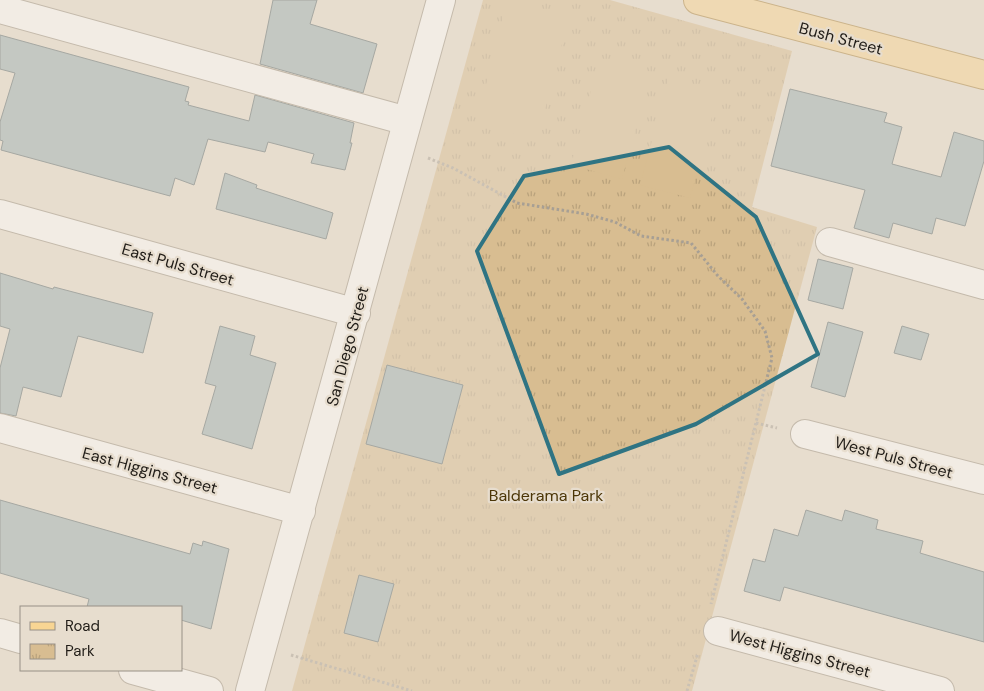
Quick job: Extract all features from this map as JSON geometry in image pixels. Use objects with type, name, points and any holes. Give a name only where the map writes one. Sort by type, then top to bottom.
[{"type":"main road","name":"Bush Street","points":[[698,0],[984,75]]},
{"type":"street","name":"San Diego Street","points":[[250,691],[441,0]]},
{"type":"street","points":[[0,9],[404,133]]},
{"type":"street","name":"East Puls Street","points":[[0,214],[356,313]]},
{"type":"street","points":[[830,242],[984,284]]},
{"type":"street","name":"East Higgins Street","points":[[0,428],[301,511]]},
{"type":"street","name":"West Puls Street","points":[[805,434],[984,480]]},
{"type":"street","name":"West Higgins Street","points":[[710,627],[940,691]]},
{"type":"street","points":[[0,633],[20,639]]},
{"type":"street","points":[[137,671],[209,691]]},
{"type":"path","points":[[404,133],[453,168],[517,203],[586,214],[615,222],[641,236],[691,243],[718,276],[742,299],[765,331],[772,358],[710,627],[687,691]]},
{"type":"path","points":[[262,647],[412,691]]},
{"type":"highlighted area","points":[[669,147],[756,217],[818,354],[696,424],[559,474],[477,251],[524,176]]},
{"type":"green space","name":"Balderama Park","points":[[483,0],[610,0],[792,51],[752,207],[817,227],[692,691],[292,691]]},
{"type":"green space","points":[[508,0],[569,17],[537,140],[476,124]]},
{"type":"green space","points":[[600,58],[651,72],[622,179],[571,165]]},
{"type":"green space","points":[[669,78],[719,91],[690,198],[640,185]]},
{"type":"building","points":[[273,0],[317,0],[310,24],[377,44],[363,93],[260,64]]},
{"type":"building","points":[[0,35],[189,87],[185,101],[189,102],[188,105],[249,121],[255,95],[354,123],[350,143],[352,143],[345,170],[311,163],[314,154],[268,142],[265,152],[208,139],[194,185],[175,178],[170,196],[1,150],[3,141],[0,140],[0,122],[15,73],[0,69]]},
{"type":"building","points":[[790,89],[887,113],[884,122],[902,127],[892,164],[941,177],[954,132],[984,141],[984,161],[965,226],[936,218],[932,234],[893,223],[889,238],[854,228],[865,190],[771,166]]},
{"type":"building","points":[[225,173],[257,185],[256,188],[333,213],[326,239],[216,209]]},
{"type":"building","points":[[818,259],[853,268],[843,309],[808,300]]},
{"type":"building","points":[[0,273],[53,289],[54,287],[153,313],[143,353],[78,336],[61,397],[23,387],[16,416],[0,413],[0,368],[10,329],[0,326]]},
{"type":"building","points":[[828,322],[863,332],[845,397],[811,387]]},
{"type":"building","points":[[220,326],[255,336],[250,355],[276,363],[252,449],[202,434],[216,386],[205,383]]},
{"type":"building","points":[[902,326],[929,334],[921,360],[894,353]]},
{"type":"building","points":[[387,365],[463,385],[442,464],[366,444]]},
{"type":"building","points":[[0,500],[190,554],[193,543],[202,546],[203,541],[229,549],[211,629],[182,620],[182,606],[87,606],[89,599],[0,573]]},
{"type":"building","points":[[806,510],[842,521],[845,510],[878,520],[876,529],[923,541],[920,553],[984,572],[984,642],[784,587],[780,601],[744,591],[753,559],[765,562],[774,529],[798,536]]},
{"type":"building","points":[[359,575],[394,584],[378,642],[344,633]]}]
